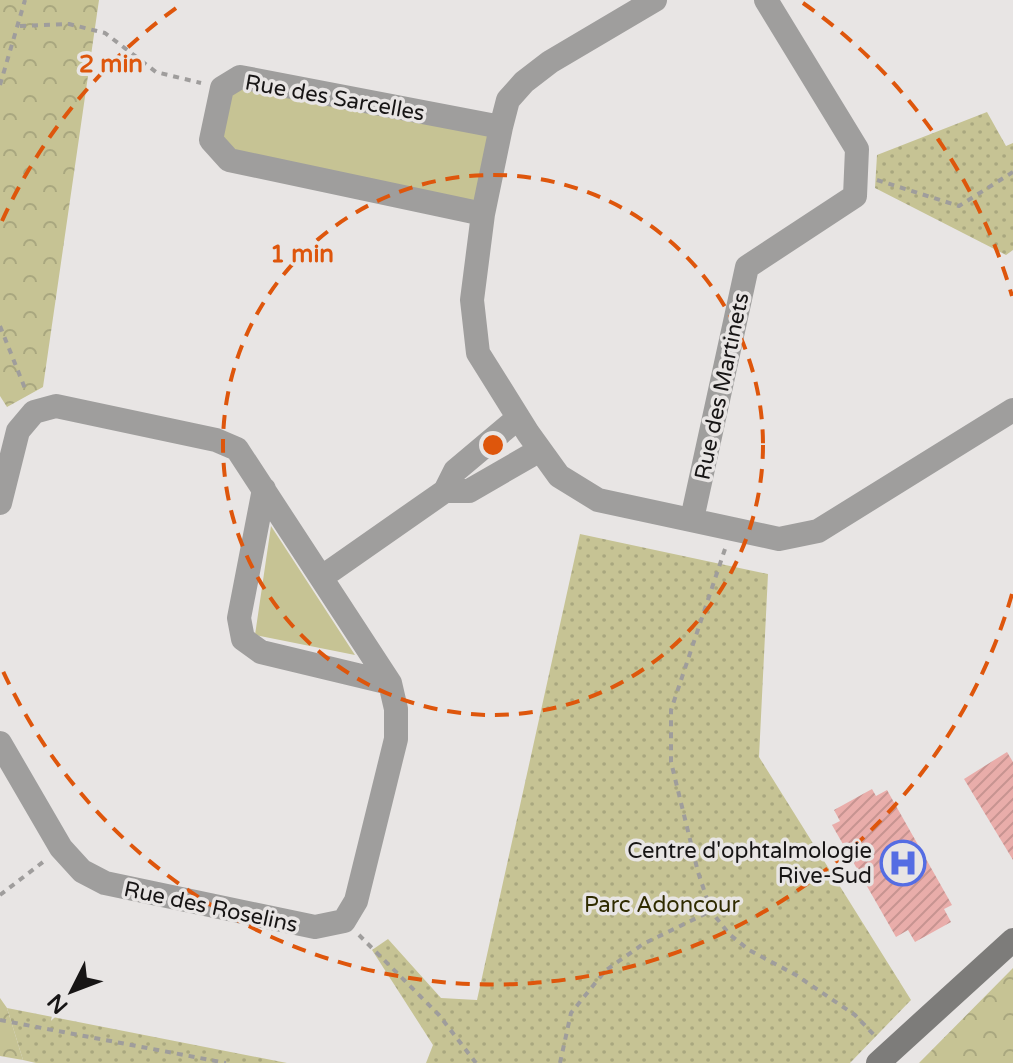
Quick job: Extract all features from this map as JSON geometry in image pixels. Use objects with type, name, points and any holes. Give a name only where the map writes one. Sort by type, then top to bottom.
[{"type":"street","points":[[655,0],[550,62],[524,82],[508,100],[483,214],[472,300],[478,353],[559,476],[598,500],[779,539],[818,531],[1013,410]]},
{"type":"street","points":[[766,0],[857,149],[856,173]]},
{"type":"street","name":"Rue des Sarcelles","points":[[483,214],[229,160],[211,140],[222,88],[240,77],[501,127]]},
{"type":"street","name":"Rue des Martinets","points":[[692,519],[747,267],[855,196],[856,173]]},
{"type":"street","points":[[0,503],[18,431],[34,412],[56,406],[216,440],[237,449],[390,683],[396,709],[396,739],[356,901],[344,921]]},
{"type":"street","points":[[322,577],[445,491],[455,471],[518,418]]},
{"type":"street","points":[[445,491],[469,491],[540,450]]},
{"type":"street","points":[[264,489],[239,618],[243,639],[261,652],[390,683]]},
{"type":"street","name":"Rue des Roselins","points":[[0,743],[61,848],[82,871],[105,883],[315,927],[344,921]]},
{"type":"street","points":[[884,1058],[1013,940]]},
{"type":"path","points":[[0,85],[20,26],[25,0]]},
{"type":"path","points":[[20,26],[69,24],[105,33],[156,72],[222,88]]},
{"type":"path","points":[[856,173],[959,206],[1013,172]]},
{"type":"path","points":[[0,326],[34,412]]},
{"type":"path","points":[[731,528],[671,710],[671,762],[686,828],[711,911],[729,934],[749,950],[796,975],[855,1015],[884,1058]]},
{"type":"path","points":[[0,895],[61,848]]},
{"type":"path","points":[[560,1063],[571,1013],[605,971],[643,944],[711,911]]},
{"type":"path","points":[[344,921],[439,1015],[476,1063]]},
{"type":"path","points":[[0,1020],[226,1063]]},
{"type":"green space","points":[[0,0],[99,0],[43,387],[7,407],[0,396]]},
{"type":"green space","points":[[240,77],[501,127],[483,214],[229,160],[211,140]]},
{"type":"green space","points":[[987,112],[1006,146],[1013,143],[1013,250],[1006,255],[875,188],[877,155]]},
{"type":"green space","points":[[271,526],[355,655],[255,635]]},
{"type":"green space","name":"Parc Adoncour","points":[[580,534],[768,574],[759,757],[911,1000],[850,1063],[426,1063],[433,1045],[372,950],[388,939],[441,998],[477,1000]]},
{"type":"green space","points":[[1013,968],[1013,1063],[919,1063]]},
{"type":"green space","points":[[0,998],[7,1008],[23,1060],[0,1056]]},
{"type":"green space","points":[[7,1008],[287,1063],[36,1063],[23,1060]]},
{"type":"building","points":[[1007,752],[1013,762],[1013,860],[964,779]]},
{"type":"building","points":[[872,789],[876,796],[887,790],[952,905],[944,909],[951,922],[915,942],[908,930],[896,937],[832,825],[840,821],[834,810]]},
{"type":"place","name":"Centre d'ophtalmologie Rive-Sud","points":[[903,863]]}]
